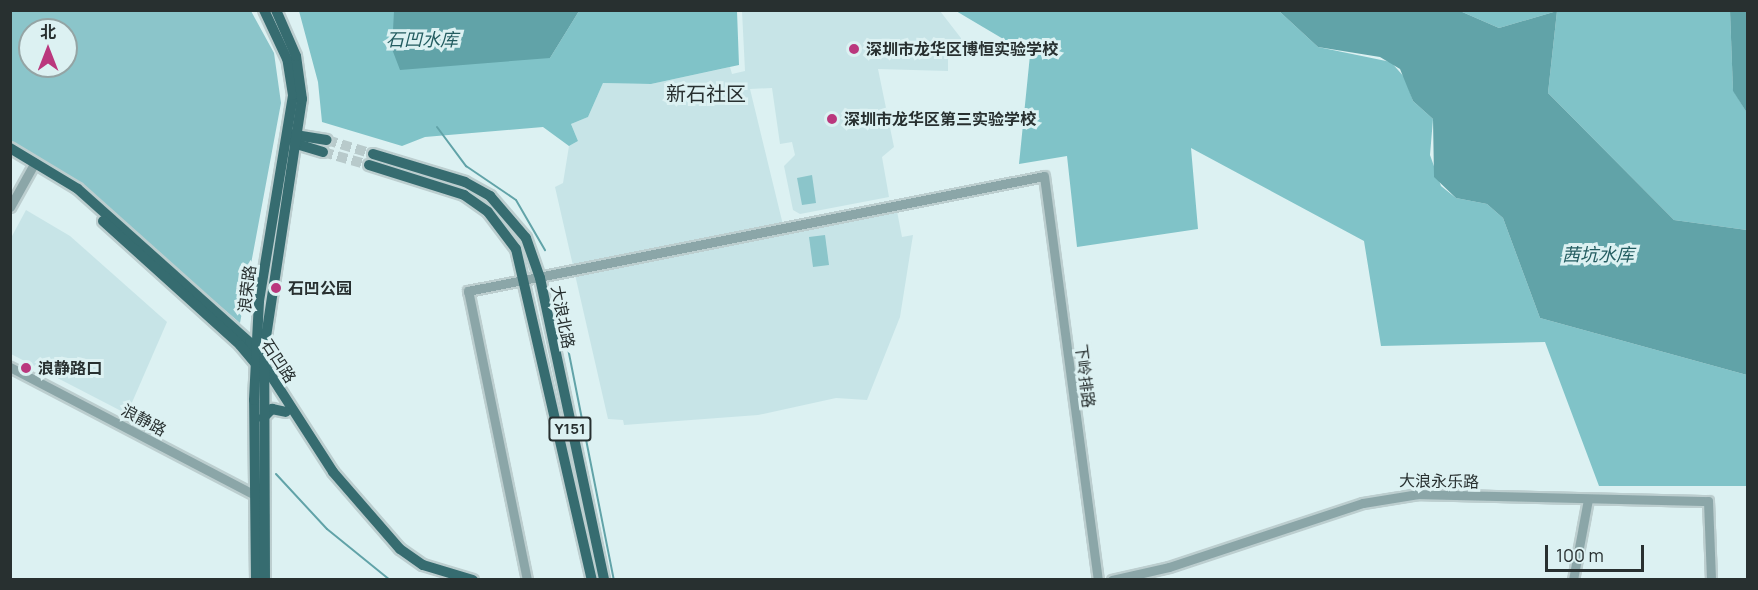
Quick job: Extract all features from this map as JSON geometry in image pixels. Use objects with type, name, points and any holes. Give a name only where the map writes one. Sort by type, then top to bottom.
[{"type":"main road","name":"浪荣路","points":[[264,10],[289,68],[294,133]]},
{"type":"main road","name":"浪荣路","points":[[260,361],[256,349],[294,133],[298,65],[276,10]]},
{"type":"main road","points":[[323,152],[297,144],[294,133],[327,140]]},
{"type":"main road","name":"浪荣路","points":[[265,579],[260,497],[254,466],[254,436],[260,361],[297,144]]},
{"type":"main road","name":"石凹路","points":[[10,148],[78,189],[256,349]]},
{"type":"main road","name":"石凹路","points":[[10,154],[34,164],[76,197],[260,361],[333,472],[393,542],[423,565],[473,579]]},
{"type":"main road","name":"大浪北路","points":[[373,154],[465,182],[490,196],[526,238],[540,278],[604,579]]},
{"type":"main road","name":"大浪北路","points":[[369,165],[435,184],[488,212],[516,249],[526,280],[592,579]]},
{"type":"main road","name":"石凹路","points":[[260,361],[262,373],[334,485],[393,552],[421,572],[449,579]]},
{"type":"main road","name":"浪荣路","points":[[256,579],[260,497],[264,473],[262,373]]},
{"type":"main road","points":[[263,418],[272,409],[286,412]]},
{"type":"street","points":[[10,207],[34,164]]},
{"type":"street","name":"下岭排路","points":[[540,278],[1044,176],[1098,579]]},
{"type":"street","points":[[527,579],[468,291],[540,278]]},
{"type":"street","name":"浪静路","points":[[10,367],[260,497]]},
{"type":"street","name":"大浪永乐路","points":[[1112,579],[1169,567],[1390,495],[1708,501],[1711,579]]},
{"type":"street","points":[[1573,579],[1588,500]]},
{"type":"shaded area","points":[[11,11],[251,11],[274,53],[281,103],[240,323],[73,181],[11,141]]},
{"type":"shaded area","points":[[299,11],[394,11],[550,58],[579,11],[737,11],[739,65],[651,84],[603,83],[588,117],[571,124],[578,141],[569,146],[543,127],[425,137],[402,146],[322,122],[318,82]]},
{"type":"shaded area","points":[[742,11],[940,11],[964,42],[964,50],[948,57],[948,71],[878,69],[894,147],[882,157],[889,197],[800,214],[793,210],[784,166],[795,155],[792,142],[780,144],[772,88],[750,89],[784,229],[896,206],[902,237],[913,235],[900,317],[867,400],[836,398],[758,415],[624,425],[623,420],[608,419],[555,187],[563,183],[569,146],[578,141],[571,124],[588,117],[603,83],[651,84],[730,67],[732,74],[745,71]]},
{"type":"shaded area","points":[[956,11],[1279,11],[1318,47],[1391,62],[1405,78],[1413,101],[1433,119],[1430,155],[1441,186],[1456,198],[1487,204],[1503,218],[1540,318],[1747,375],[1747,486],[1599,486],[1545,342],[1381,346],[1364,241],[1191,148],[1198,229],[1077,247],[1067,156],[1019,164],[1030,55]]},
{"type":"shaded area","points":[[1460,11],[1557,11],[1499,28]]},
{"type":"shaded area","points":[[1557,11],[1730,11],[1733,90],[1747,113],[1747,230],[1674,220],[1548,93]]},
{"type":"shaded area","points":[[812,175],[816,203],[802,205],[797,178]]},
{"type":"shaded area","points":[[26,210],[70,236],[167,322],[127,414],[11,354],[11,238]]},
{"type":"shaded area","points":[[825,235],[829,265],[813,267],[809,237]]},
{"type":"water","name":"石凹水库","points":[[394,10],[579,11],[550,58],[400,70],[392,49]]},
{"type":"water","name":"茜坑水库","points":[[1279,11],[1460,11],[1499,28],[1557,11],[1548,93],[1674,220],[1747,230],[1747,375],[1540,318],[1503,218],[1487,204],[1456,198],[1434,177],[1433,119],[1413,101],[1400,69],[1380,57],[1318,47]]},
{"type":"water","points":[[1730,11],[1747,11],[1747,113],[1733,91]]},
{"type":"waterway","points":[[437,127],[466,166],[516,200],[545,250]]},
{"type":"waterway","points":[[559,303],[614,580]]},
{"type":"waterway","points":[[276,474],[327,529],[390,580]]},
{"type":"tunnel","points":[[327,140],[373,154]]},
{"type":"tunnel","points":[[323,152],[369,165]]},
{"type":"place","name":"深圳市龙华区博恒实验学校","points":[[854,49]]},
{"type":"place","name":"深圳市龙华区第三实验学校","points":[[832,119]]},
{"type":"place","name":"石凹公园","points":[[276,288]]},
{"type":"place","name":"浪静路口","points":[[26,368]]},
{"type":"district","name":"新石社区","points":[[706,93]]}]
